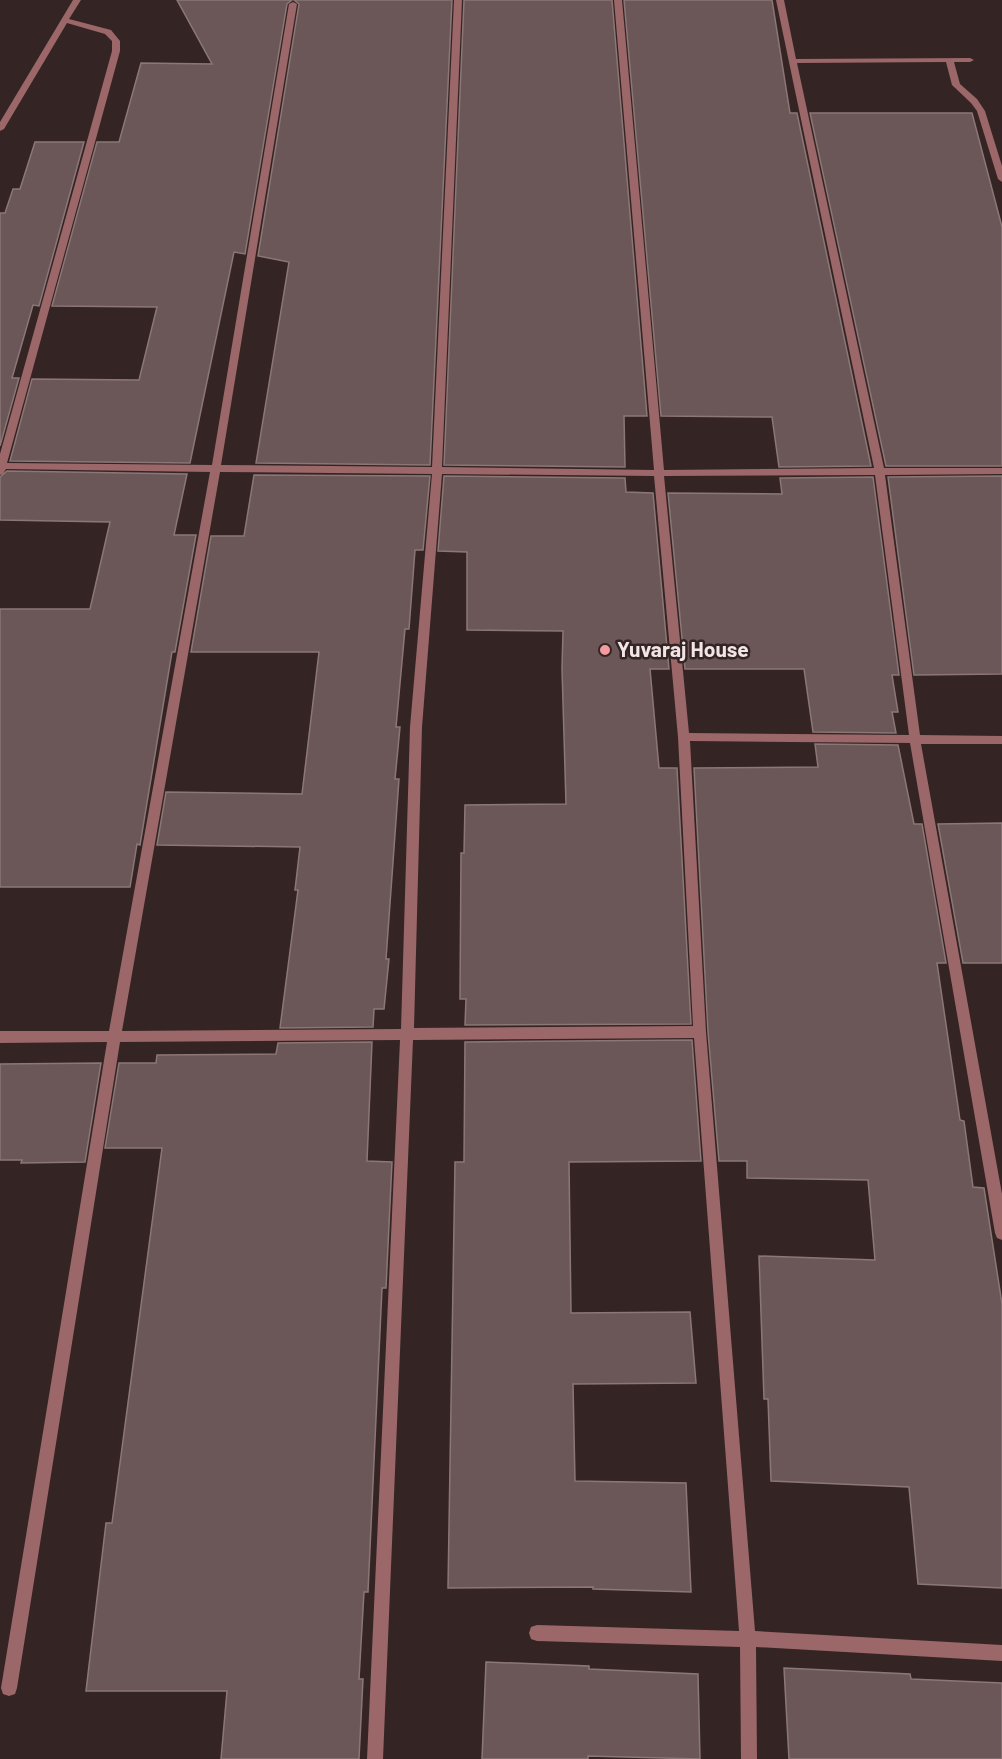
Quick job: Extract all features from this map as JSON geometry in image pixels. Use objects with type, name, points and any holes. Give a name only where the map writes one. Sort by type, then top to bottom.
[{"type":"street","points":[[0,129],[77,0]]},
{"type":"street","points":[[375,1759],[406,1035],[416,727],[437,469],[458,0]]},
{"type":"street","points":[[618,0],[658,472],[684,737],[700,1032],[748,1639],[749,1759]]},
{"type":"street","points":[[780,0],[880,472],[915,740],[1002,1233]]},
{"type":"street","points":[[9,1688],[114,1038],[216,468],[293,4]]},
{"type":"street","points":[[65,20],[108,32],[116,41],[116,51],[1,469],[1002,471]]},
{"type":"street","points":[[950,60],[956,85],[974,101],[981,111],[1002,179]]},
{"type":"street","points":[[792,61],[970,60]]},
{"type":"street","points":[[684,737],[1002,740]]},
{"type":"street","points":[[0,1037],[114,1038],[700,1032]]},
{"type":"street","points":[[537,1633],[748,1639],[1002,1653]]},
{"type":"building","points":[[177,0],[292,0],[287,4],[245,254],[234,252],[190,463],[10,461],[32,379],[139,380],[157,307],[52,306],[97,142],[119,142],[141,63],[212,64]]},
{"type":"building","points":[[294,0],[452,0],[430,465],[256,463],[289,262],[258,256],[299,4]]},
{"type":"building","points":[[464,0],[612,0],[647,416],[624,416],[625,467],[444,465]]},
{"type":"building","points":[[624,0],[772,0],[790,113],[797,113],[871,466],[779,467],[772,417],[661,416]]},
{"type":"building","points":[[810,113],[972,113],[1002,227],[1002,466],[886,466]]},
{"type":"building","points":[[35,142],[84,142],[39,306],[33,305],[12,378],[19,378],[0,446],[0,213],[5,213],[13,189],[20,189]]},
{"type":"building","points":[[7,471],[187,474],[174,535],[196,535],[175,652],[172,652],[140,845],[137,844],[130,887],[0,887],[0,609],[90,609],[110,522],[0,520],[0,477]]},
{"type":"building","points":[[254,475],[430,476],[423,550],[415,550],[409,629],[405,629],[396,727],[400,727],[395,779],[399,779],[386,959],[389,959],[384,1009],[374,1009],[373,1027],[280,1028],[298,890],[295,890],[300,847],[157,845],[166,792],[302,794],[319,652],[191,652],[211,536],[244,536]]},
{"type":"building","points":[[444,476],[625,478],[626,492],[653,493],[669,669],[650,669],[659,768],[677,768],[691,1024],[465,1025],[466,999],[460,999],[461,853],[464,853],[465,805],[566,804],[563,631],[467,630],[467,552],[438,551]]},
{"type":"building","points":[[1002,476],[1002,674],[914,675],[888,477]]},
{"type":"building","points":[[873,477],[899,675],[892,675],[898,712],[892,712],[896,733],[813,732],[804,669],[685,669],[668,493],[782,494],[780,478]]},
{"type":"building","points":[[815,744],[898,745],[914,824],[922,824],[946,963],[937,963],[960,1120],[964,1121],[973,1187],[984,1188],[1002,1304],[1002,1588],[918,1584],[909,1487],[771,1481],[768,1399],[764,1399],[759,1256],[875,1260],[868,1180],[747,1178],[747,1161],[719,1161],[708,1032],[694,768],[818,767]]},
{"type":"building","points":[[1002,823],[1002,963],[963,963],[938,824]]},
{"type":"building","points":[[692,1040],[701,1161],[569,1162],[571,1313],[690,1312],[696,1383],[573,1384],[575,1481],[686,1483],[691,1592],[593,1589],[593,1587],[448,1588],[455,1162],[464,1162],[465,1042]]},
{"type":"building","points":[[372,1042],[367,1161],[392,1162],[386,1288],[382,1288],[368,1592],[364,1592],[359,1679],[363,1679],[359,1759],[221,1759],[227,1691],[86,1691],[106,1523],[112,1523],[162,1148],[105,1148],[119,1063],[156,1063],[157,1055],[276,1054],[278,1043]]},
{"type":"building","points":[[101,1063],[85,1162],[21,1163],[22,1160],[0,1160],[0,1064]]},
{"type":"building","points":[[486,1662],[589,1666],[589,1669],[698,1674],[700,1759],[588,1756],[588,1759],[482,1759]]},
{"type":"building","points":[[784,1668],[910,1674],[911,1679],[1002,1683],[1002,1759],[789,1759]]},
{"type":"place","name":"Yuvaraj House","points":[[605,650]]}]
